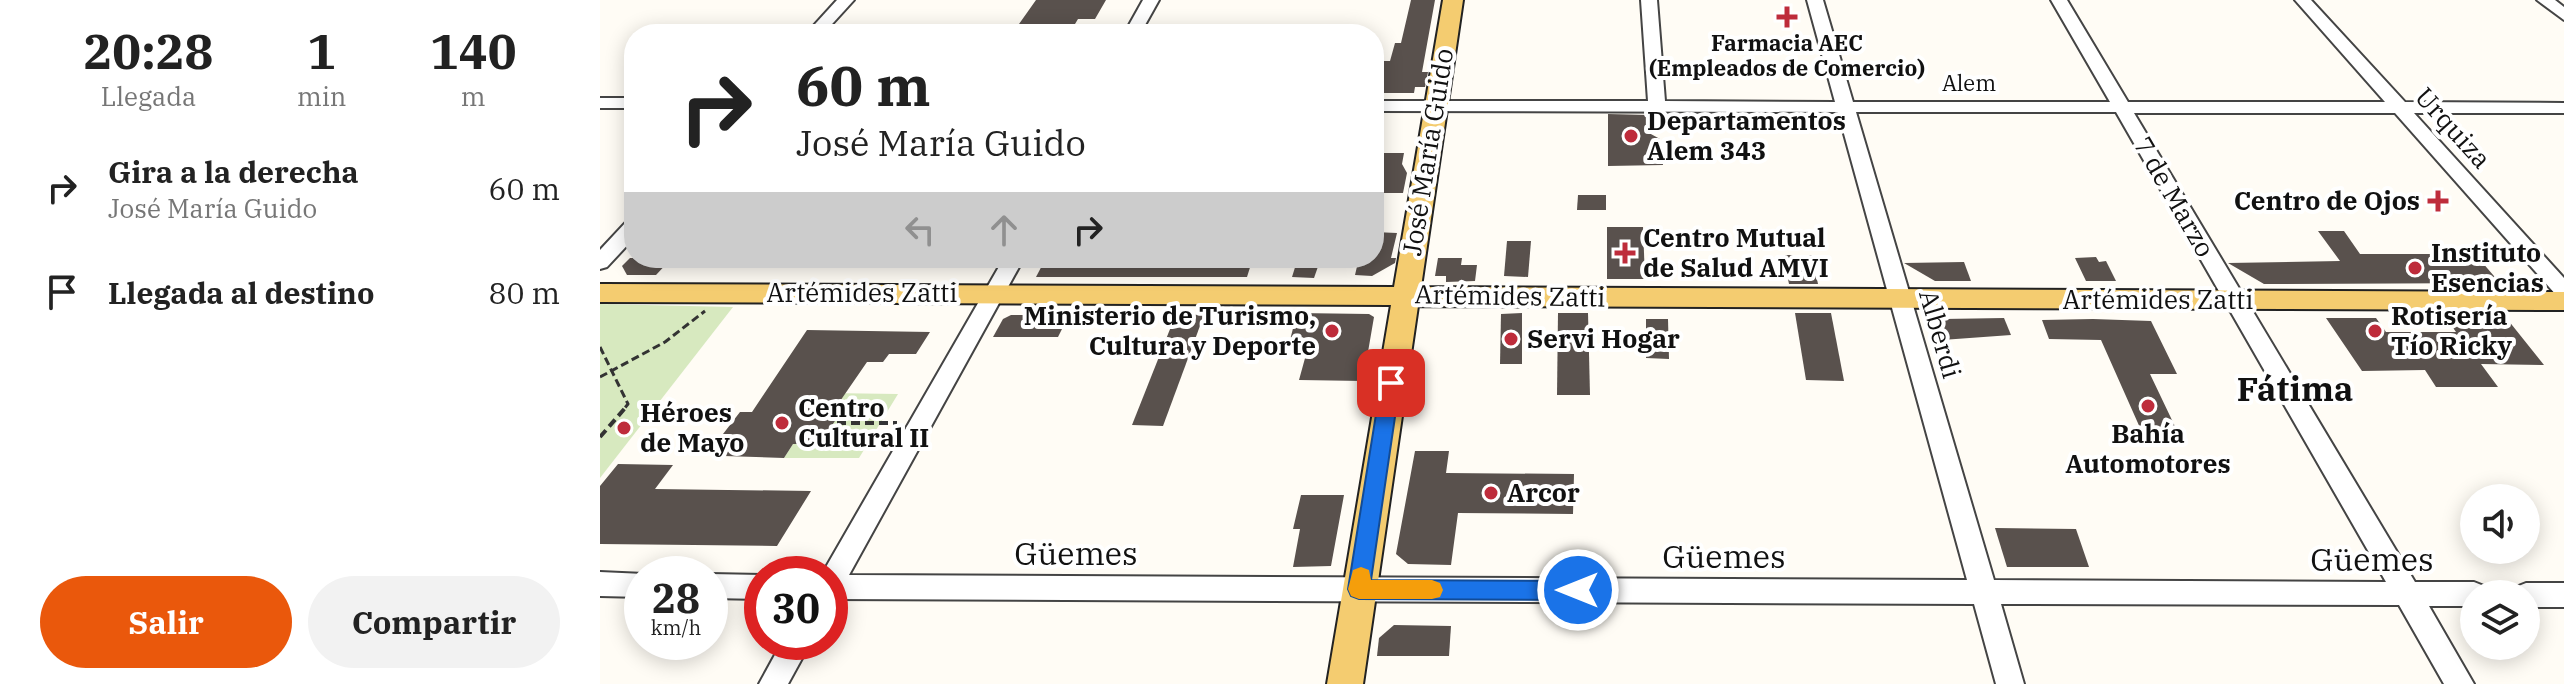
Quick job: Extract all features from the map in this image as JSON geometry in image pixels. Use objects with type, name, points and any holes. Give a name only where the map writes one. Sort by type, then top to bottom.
[{"type":"main road","name":"José María Guido","points":[[1345,684],[1453,0]]},
{"type":"main road","name":"Artémides Zatti","points":[[600,293],[2564,301]]},
{"type":"street","points":[[823,24],[846,0]]},
{"type":"street","points":[[1138,24],[1151,0]]},
{"type":"street","points":[[1649,0],[1657,107]]},
{"type":"street","name":"Alberdi","points":[[1815,0],[2010,684]]},
{"type":"street","name":"7 de Marzo","points":[[2059,0],[2460,684]]},
{"type":"street","name":"Urquiza","points":[[2303,0],[2564,291]]},
{"type":"street","points":[[2545,0],[2564,15]]},
{"type":"street","points":[[600,103],[624,103]]},
{"type":"street","name":"Alem","points":[[1384,106],[2564,108]]},
{"type":"street","points":[[600,262],[624,237]]},
{"type":"street","points":[[847,556],[1009,268]]},
{"type":"street","points":[[600,584],[624,585]]},
{"type":"street","name":"Güemes","points":[[848,586],[2460,594]]},
{"type":"street","points":[[2540,595],[2564,595]]},
{"type":"street","points":[[773,684],[787,660]]},
{"type":"path","points":[[600,377],[665,342],[717,303],[725,293]]},
{"type":"path","points":[[600,347],[628,404],[600,437]]},
{"type":"path","points":[[837,423],[922,424]]},
{"type":"green space","points":[[600,304],[733,307],[600,478]]},
{"type":"green space","points":[[828,393],[898,394],[859,458],[784,458],[793,444],[820,444],[843,408],[819,407]]},
{"type":"building","points":[[1036,0],[1106,0],[1095,19],[1078,19],[1075,24],[1019,24]]},
{"type":"building","points":[[1411,0],[1435,0],[1422,72],[1428,72],[1425,87],[1415,87],[1414,93],[1384,93],[1384,61],[1390,61],[1395,43],[1401,43]]},
{"type":"building","name":"Departamentos Alem 343","points":[[1608,114],[1649,115],[1649,133],[1660,139],[1663,165],[1608,166]]},
{"type":"building","points":[[1384,153],[1404,153],[1402,164],[1407,173],[1403,193],[1384,193]]},
{"type":"building","points":[[1578,195],[1606,195],[1606,210],[1577,210]]},
{"type":"building","name":"Centro Mutual de Salud AMVI","points":[[1607,227],[1643,227],[1645,279],[1607,279]]},
{"type":"building","points":[[2318,231],[2344,231],[2360,254],[2475,254],[2500,283],[2264,284],[2228,263],[2340,261]]},
{"type":"building","points":[[1384,232],[1397,233],[1391,258],[1396,258],[1395,263],[1372,276],[1355,275],[1357,268],[1384,268]]},
{"type":"building","points":[[1507,241],[1531,241],[1528,277],[1504,276]]},
{"type":"building","points":[[1783,255],[1812,255],[1818,284],[1789,284]]},
{"type":"building","points":[[2096,257],[2099,262],[2106,261],[2116,281],[2086,281],[2075,258]]},
{"type":"building","points":[[1438,258],[1462,258],[1461,265],[1477,265],[1475,281],[1446,282],[1446,276],[1435,276]]},
{"type":"building","points":[[1964,262],[1971,281],[1935,281],[1904,263]]},
{"type":"building","points":[[622,266],[663,268],[656,275],[627,275]]},
{"type":"building","points":[[1041,268],[1250,268],[1247,277],[1036,277]]},
{"type":"building","points":[[1295,268],[1318,268],[1314,278],[1292,277]]},
{"type":"building","name":"Ministerio de Turismo, Cultura y Deporte","points":[[1297,313],[1369,314],[1374,317],[1363,381],[1299,380],[1310,340],[1290,340]]},
{"type":"building","name":"Servi Hogar","points":[[1522,313],[1522,364],[1500,364],[1501,314]]},
{"type":"building","points":[[1558,313],[1588,313],[1590,395],[1557,395]]},
{"type":"building","points":[[1795,313],[1831,313],[1844,381],[1806,380]]},
{"type":"building","points":[[1176,314],[1204,315],[1163,426],[1132,425]]},
{"type":"building","points":[[1011,315],[1069,315],[1058,337],[993,337],[1003,319]]},
{"type":"building","points":[[2004,318],[2011,335],[1942,340],[1938,325],[1943,319]]},
{"type":"building","points":[[2326,318],[2376,318],[2386,332],[2456,332],[2447,319],[2508,320],[2544,365],[2481,364],[2498,387],[2436,387],[2425,370],[2362,371]]},
{"type":"building","points":[[1646,319],[1668,319],[1669,359],[1646,358]]},
{"type":"building","name":"Bahía Automotores","points":[[2042,320],[2151,321],[2177,374],[2150,374],[2181,439],[2145,439],[2101,340],[2049,339]]},
{"type":"building","points":[[807,330],[930,332],[916,354],[889,354],[883,362],[867,362],[836,407],[844,407],[820,444],[793,444],[784,458],[724,456],[739,435],[723,434],[740,412],[752,412]]},
{"type":"building","name":"Arcor","points":[[1415,451],[1449,451],[1446,473],[1574,474],[1573,514],[1458,513],[1451,565],[1408,564],[1396,554]]},
{"type":"building","points":[[618,464],[673,465],[655,489],[811,491],[777,546],[600,544],[600,486]]},
{"type":"building","points":[[1301,495],[1344,495],[1331,566],[1293,567],[1300,529],[1293,529]]},
{"type":"building","points":[[1995,528],[2076,529],[2089,567],[2007,567]]},
{"type":"building","points":[[1394,625],[1451,626],[1449,656],[1377,656],[1379,638]]},
{"type":"slow traffic","points":[[1361,577],[1359,589],[1432,590]]},
{"type":"place","name":"Farmacia AEC (Empleados de Comercio)","points":[[1787,17]]},
{"type":"place","name":"Departamentos Alem 343","points":[[1631,136]]},
{"type":"place","name":"Centro de Ojos","points":[[2438,201]]},
{"type":"place","name":"Centro Mutual de Salud AMVI","points":[[1625,253]]},
{"type":"place","name":"Instituto Esencias","points":[[2415,268]]},
{"type":"place","name":"Ministerio de Turismo, Cultura y Deporte","points":[[1332,331]]},
{"type":"place","name":"Rotisería Tío Ricky","points":[[2375,331]]},
{"type":"place","name":"Servi Hogar","points":[[1511,339]]},
{"type":"place","name":"Bahía Automotores","points":[[2148,406]]},
{"type":"place","name":"Centro Cultural II","points":[[782,423]]},
{"type":"place","name":"Héroes de Mayo","points":[[624,428]]},
{"type":"place","name":"Arcor","points":[[1491,493]]},
{"type":"district","name":"Fátima","points":[[2295,389]]},
{"type":"route","points":[[1391,383],[1359,589],[1578,590]]}]
